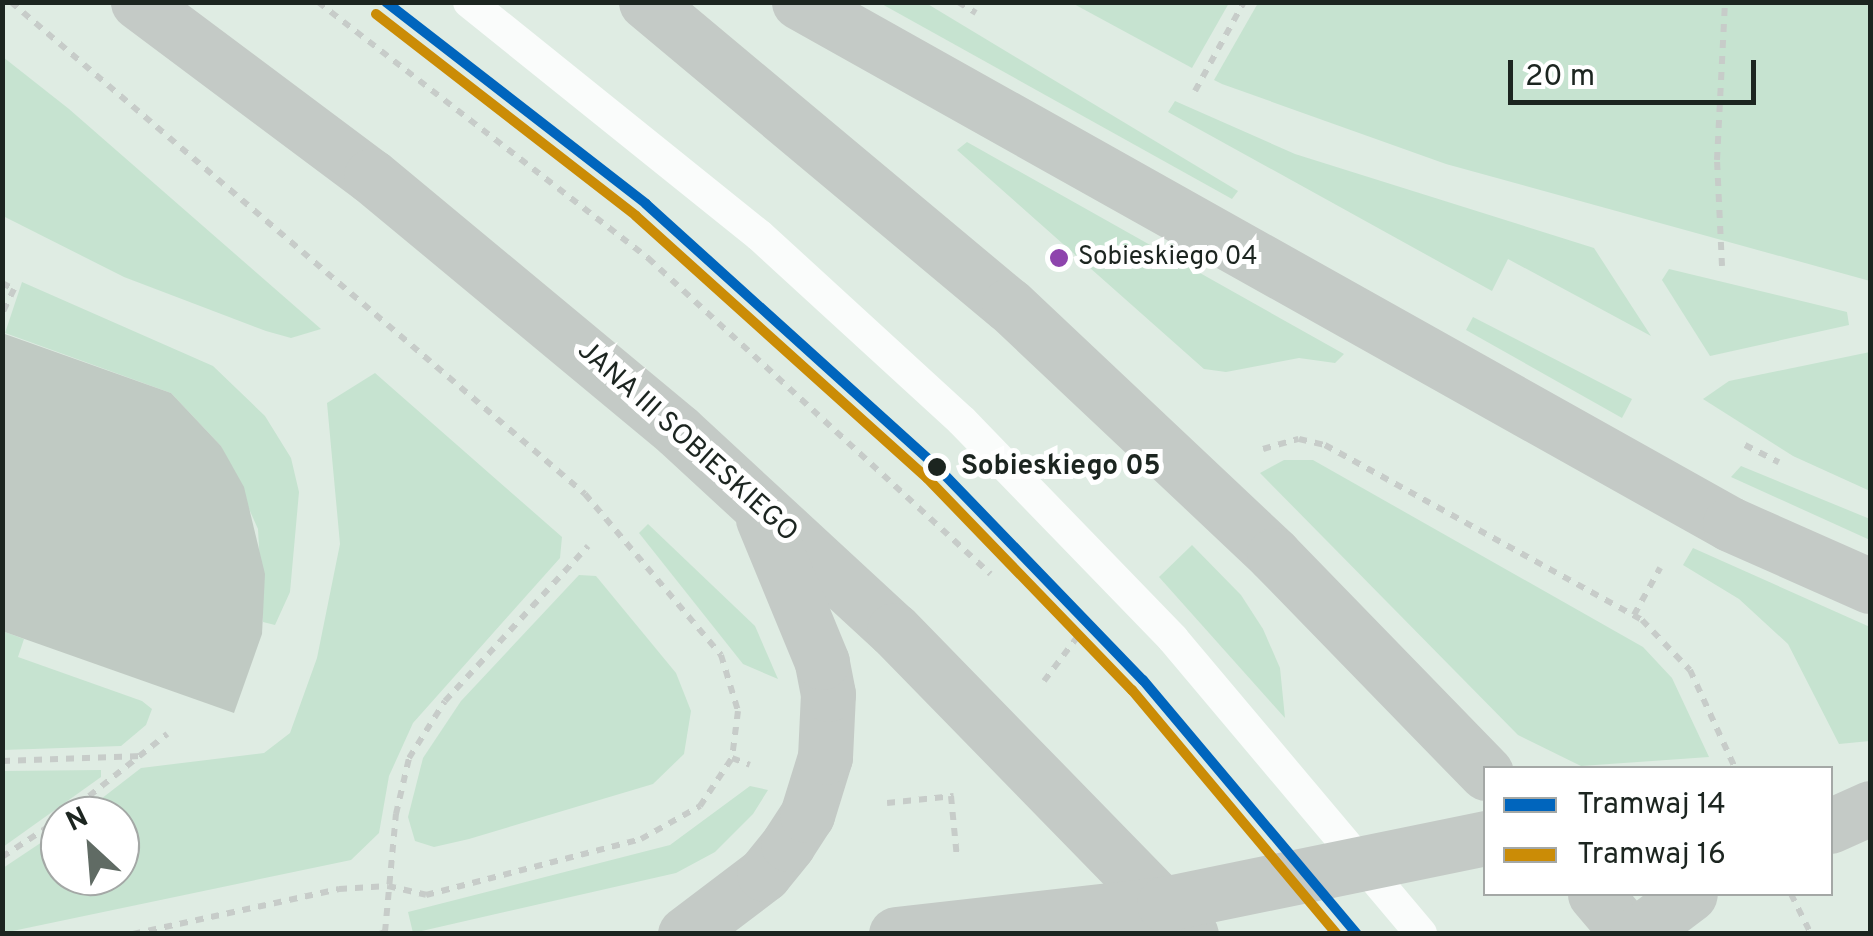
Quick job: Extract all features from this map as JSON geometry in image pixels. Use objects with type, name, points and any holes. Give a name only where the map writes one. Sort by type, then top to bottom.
[{"type":"main road","name":"JANA III SOBIESKIEGO","points":[[138,2],[424,218],[756,502],[906,642],[1178,918]]},
{"type":"main road","points":[[646,2],[1009,305],[1274,555],[1483,769]]},
{"type":"main road","points":[[799,2],[1730,524],[1870,586]]},
{"type":"main road","points":[[685,934],[764,874],[788,844],[807,815],[825,757],[828,694],[822,662],[756,502]]},
{"type":"main road","points":[[1833,797],[1870,792]]},
{"type":"main road","points":[[1833,825],[1870,808]]},
{"type":"main road","points":[[896,934],[1178,918],[1364,862],[1483,839]]},
{"type":"main road","points":[[1597,896],[1629,934]]},
{"type":"main road","points":[[1637,934],[1687,896]]},
{"type":"lane","points":[[469,2],[759,234],[962,422],[1174,639],[1421,934]]},
{"type":"path","points":[[11,2],[585,494],[721,655],[738,711],[732,758],[700,806],[641,839],[467,888],[426,895],[388,886],[339,888],[133,934]]},
{"type":"path","points":[[318,2],[648,258],[991,574]]},
{"type":"path","points":[[1194,91],[1244,2]]},
{"type":"path","points":[[1722,266],[1717,160],[1724,2]]},
{"type":"path","points":[[2,283],[14,289],[2,314]]},
{"type":"path","points":[[1250,458],[1286,440],[1325,445],[1634,615],[1663,637],[1690,670],[1734,766]]},
{"type":"path","points":[[379,934],[385,932],[401,785],[425,729],[588,546]]},
{"type":"path","points":[[1634,615],[1662,564]]},
{"type":"path","points":[[90,796],[167,734]]},
{"type":"path","points":[[2,761],[142,756]]},
{"type":"path","points":[[732,758],[765,770]]},
{"type":"path","points":[[868,802],[951,796],[965,790]]},
{"type":"path","points":[[951,796],[958,868]]},
{"type":"path","points":[[2,857],[40,832]]},
{"type":"path","points":[[1792,896],[1811,934]]},
{"type":"green space","points":[[880,3],[926,3],[1238,191],[1232,199]]},
{"type":"green space","points":[[1072,3],[1229,3],[1192,68]]},
{"type":"green space","points":[[1258,3],[1870,3],[1870,281],[1446,164],[1214,80]]},
{"type":"green space","points":[[3,57],[69,109],[321,329],[291,338],[266,331],[124,277],[3,216]]},
{"type":"green space","points":[[1175,101],[1295,154],[1594,248],[1651,336],[1508,259],[1492,291],[1168,112]]},
{"type":"green space","points":[[967,142],[1344,354],[1335,363],[1299,358],[1226,372],[1204,369],[957,150]]},
{"type":"green space","points":[[1669,269],[1847,312],[1849,325],[1710,356],[1662,280]]},
{"type":"green space","points":[[22,282],[213,366],[265,416],[291,458],[299,492],[290,592],[275,625],[263,622],[258,529],[221,446],[171,393],[5,333]]},
{"type":"green space","points":[[1473,317],[1632,399],[1622,418],[1466,330]]},
{"type":"green space","points":[[1870,352],[1870,491],[1793,456],[1703,399],[1729,381]]},
{"type":"green space","points":[[375,373],[562,537],[560,558],[413,723],[389,776],[379,833],[351,860],[3,933],[3,868],[40,843],[40,896],[140,896],[140,796],[105,796],[141,768],[264,753],[290,733],[317,658],[340,544],[327,403]]},
{"type":"green space","points":[[1284,460],[1313,460],[1643,647],[1672,678],[1709,757],[1581,766],[1518,735],[1260,473]]},
{"type":"green space","points":[[1741,466],[1870,519],[1870,540],[1731,477]]},
{"type":"green space","points":[[648,524],[755,626],[778,679],[743,664],[639,533]]},
{"type":"green space","points":[[1192,545],[1241,595],[1263,629],[1280,668],[1285,718],[1159,577]]},
{"type":"green space","points":[[1693,548],[1870,627],[1870,741],[1839,744],[1788,644],[1739,599],[1683,565]]},
{"type":"green space","points":[[579,575],[596,576],[676,673],[691,711],[684,754],[653,784],[469,839],[434,847],[415,841],[408,817],[423,758],[461,701]]},
{"type":"green space","points":[[2,631],[24,639],[18,657],[142,701],[152,709],[146,725],[121,746],[3,750]]},
{"type":"green space","points":[[101,770],[101,777],[74,796],[40,796],[40,821],[3,847],[3,771]]},
{"type":"green space","points":[[750,786],[768,790],[753,814],[715,852],[676,873],[413,933],[408,912],[670,845]]},
{"type":"building","points":[[2,333],[171,393],[221,446],[244,487],[265,574],[262,634],[234,713],[2,631]]},
{"type":"tram line","name":"14","points":[[386,2],[646,204],[937,467],[1143,680],[1357,934]]},
{"type":"tram line","name":"16","points":[[376,14],[636,216],[927,478],[1132,690],[1337,934]]},
{"type":"place","name":"Sobieskiego 04","points":[[1059,258]]},
{"type":"place","name":"Sobieskiego 05","points":[[937,467]]}]
